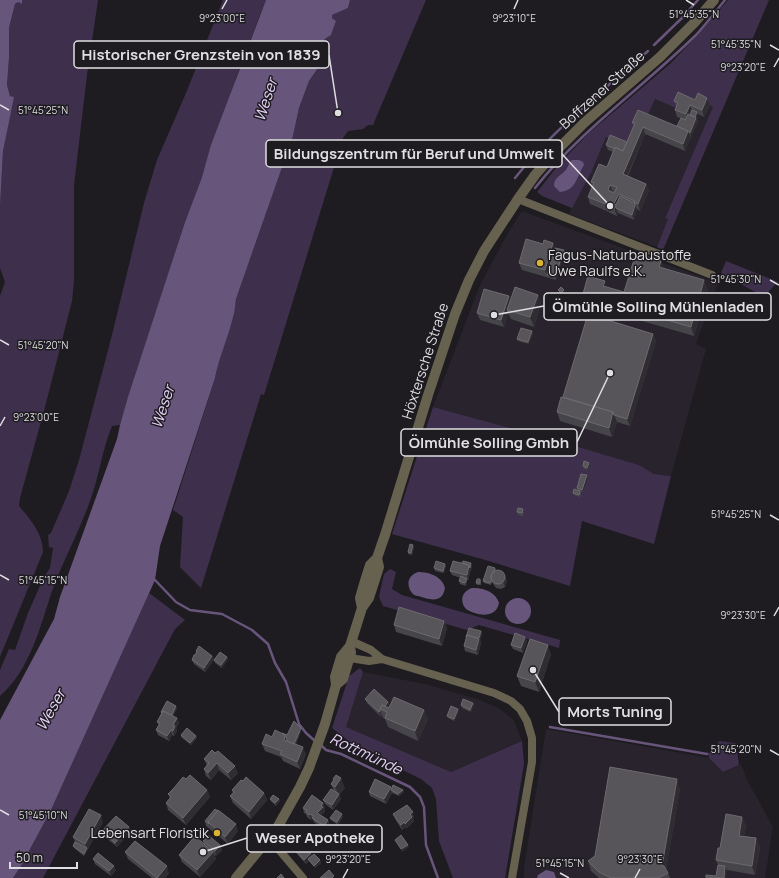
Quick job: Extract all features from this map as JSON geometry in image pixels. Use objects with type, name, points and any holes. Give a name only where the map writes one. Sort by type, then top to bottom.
[{"type":"street","name":"Boffzener Straße","points":[[516,202],[535,175],[555,152],[584,123],[660,57],[695,22],[714,0]]},
{"type":"street","points":[[516,202],[712,275]]},
{"type":"street","name":"Höxtersche Straße","points":[[351,643],[362,608],[360,598],[364,581],[370,565],[377,558],[454,314],[484,251],[516,202]]},
{"type":"street","points":[[336,685],[343,679],[350,658],[351,643]]},
{"type":"street","points":[[351,643],[371,650],[382,659],[500,696],[511,701],[520,709],[527,721],[532,738],[532,762],[512,878]]},
{"type":"street","points":[[236,878],[269,838],[283,818],[300,787],[322,734],[336,685],[335,677],[341,656],[351,643]]},
{"type":"street","points":[[350,658],[368,661],[382,659]]},
{"type":"street","points":[[269,838],[303,878]]},
{"type":"shaded area","points":[[22,0],[98,0],[87,75],[74,185],[74,281],[72,301],[19,506],[39,533],[43,552],[0,657],[0,296],[5,282],[0,268],[0,207],[3,151],[13,97],[10,96],[7,85],[9,28],[15,4],[18,2],[22,4]]},
{"type":"shaded area","points":[[223,0],[266,0],[240,67],[185,222],[120,425],[112,426],[90,501],[56,580],[33,647],[19,674],[0,696],[0,670],[9,649],[15,650],[28,613],[43,579],[50,568],[53,548],[49,547],[48,535],[51,533],[69,491],[79,460],[111,339],[144,203],[157,160],[186,93]]},
{"type":"shaded area","points":[[350,0],[426,0],[373,125],[368,125],[363,129],[348,131],[343,138],[264,395],[261,394],[201,588],[180,567],[183,517],[173,510],[215,378],[232,320],[236,299],[293,136],[299,108],[309,81],[327,55],[324,41],[331,35],[336,21],[332,18],[332,15],[348,8]]},
{"type":"shaded area","points":[[728,0],[769,0],[663,250],[657,247],[668,219],[665,218],[713,107],[710,105],[676,108],[655,99],[646,119],[630,147],[606,137],[591,173],[572,208],[542,196],[537,192],[560,163],[589,133],[670,64]]},
{"type":"shaded area","points":[[655,99],[676,108],[700,100],[714,106],[665,217],[669,219],[657,247],[569,214],[574,202],[591,173],[606,137],[646,119]]},
{"type":"shaded area","points":[[522,211],[718,283],[696,344],[706,349],[671,476],[654,474],[639,465],[433,407],[480,285],[509,231]]},
{"type":"shaded area","points":[[726,261],[778,282],[766,294],[757,293],[721,273]]},
{"type":"shaded area","points":[[433,407],[639,465],[654,474],[671,476],[654,544],[582,521],[570,586],[482,559],[392,534]]},
{"type":"shaded area","points":[[390,569],[396,572],[392,589],[402,595],[560,640],[559,648],[479,625],[467,630],[383,606],[379,597],[384,574]]},
{"type":"shaded area","points":[[149,593],[185,620],[175,629],[43,878],[13,878],[51,810]]},
{"type":"shaded area","points":[[360,668],[363,672],[346,727],[451,772],[522,741],[524,764],[505,878],[453,878],[439,841],[436,799],[432,788],[421,779],[356,747],[332,728],[349,676]]},
{"type":"shaded area","points":[[363,672],[425,684],[480,700],[500,709],[514,720],[522,741],[451,772],[345,727]]},
{"type":"shaded area","points":[[546,729],[709,758],[723,772],[741,764],[747,780],[773,827],[765,878],[524,878],[524,867]]},
{"type":"shaded area","points":[[719,741],[736,743],[739,765],[723,772],[709,758],[708,753],[713,751]]},
{"type":"water","points":[[0,0],[22,0],[22,4],[18,2],[15,4],[9,28],[7,85],[10,96],[14,97],[3,151],[0,207]]},
{"type":"water","name":"Weser","points":[[266,0],[350,0],[348,8],[332,15],[332,18],[336,21],[331,35],[324,41],[327,45],[327,55],[309,81],[299,108],[293,136],[236,299],[234,315],[215,378],[160,546],[155,580],[51,810],[13,878],[0,878],[0,720],[54,619],[60,597],[117,439],[128,397],[185,222],[202,177],[211,145]]},
{"type":"water","points":[[572,160],[579,160],[583,162],[584,165],[573,186],[566,191],[560,192],[554,186],[555,181],[566,170]]},
{"type":"water","points":[[418,572],[431,574],[441,580],[445,588],[441,597],[437,599],[429,599],[414,595],[411,592],[408,582],[409,579]]},
{"type":"water","points":[[472,588],[485,589],[495,596],[499,603],[494,612],[486,615],[475,613],[466,609],[462,600],[466,591]]},
{"type":"water","points":[[518,598],[527,602],[531,611],[527,620],[518,624],[509,620],[505,611],[509,602]]},
{"type":"water","points":[[546,870],[554,872],[556,878],[537,878],[538,875]]},
{"type":"building","points":[[678,92],[695,100],[698,93],[707,98],[702,110],[690,105],[686,114],[675,110],[678,103],[674,101]]},
{"type":"building","points":[[638,110],[688,131],[683,144],[643,127],[623,174],[646,184],[638,204],[634,202],[635,201],[619,194],[613,205],[615,206],[614,209],[588,197],[594,183],[591,182],[599,164],[607,167],[615,147],[623,151],[635,123],[632,123]],"holes":[[[610,185],[617,187],[614,193],[608,190]]]},
{"type":"building","points":[[692,110],[697,112],[695,117],[690,115]]},
{"type":"building","points":[[688,114],[696,118],[690,133],[677,126],[681,118],[685,120]]},
{"type":"building","points":[[610,135],[627,142],[623,151],[606,145]]},
{"type":"building","points":[[620,196],[635,203],[632,215],[616,208],[614,205],[616,205]]},
{"type":"building","points":[[526,239],[543,244],[544,240],[553,243],[545,270],[519,263]]},
{"type":"building","points":[[555,248],[564,250],[555,277],[547,275]]},
{"type":"building","points":[[636,253],[661,261],[659,267],[704,280],[691,327],[622,307],[622,305],[602,299],[600,306],[581,301],[588,276],[605,281],[603,286],[624,292]]},
{"type":"building","points":[[515,287],[538,295],[530,317],[507,310]]},
{"type":"building","points":[[561,287],[564,290],[561,293],[558,290]]},
{"type":"building","points":[[484,289],[509,296],[501,320],[477,313]]},
{"type":"building","points":[[588,314],[653,334],[627,419],[614,415],[613,412],[563,397]]},
{"type":"building","points":[[521,328],[532,331],[528,342],[517,339]]},
{"type":"building","points":[[561,397],[613,412],[609,428],[557,412]]},
{"type":"building","points":[[584,461],[589,463],[587,468],[583,466]]},
{"type":"building","points":[[581,474],[587,475],[582,490],[577,488]]},
{"type":"building","points":[[574,489],[580,491],[579,495],[573,493]]},
{"type":"building","points":[[518,508],[523,509],[522,513],[517,512]]},
{"type":"building","points":[[410,544],[413,545],[411,553],[408,552]]},
{"type":"building","points":[[436,561],[445,564],[443,571],[434,568]]},
{"type":"building","points":[[453,561],[469,565],[467,575],[450,571]]},
{"type":"building","points":[[463,561],[471,563],[470,568],[469,565],[462,563]]},
{"type":"building","points":[[488,566],[495,568],[494,572],[492,573],[490,583],[483,581]]},
{"type":"building","points":[[498,570],[503,572],[505,577],[503,582],[498,584],[493,582],[491,577],[493,572]]},
{"type":"building","points":[[461,576],[467,579],[465,583],[459,581]]},
{"type":"building","points":[[477,579],[480,579],[480,583],[476,583]]},
{"type":"building","points":[[399,607],[444,621],[439,639],[394,625]]},
{"type":"building","points":[[469,628],[481,631],[479,638],[467,635],[466,637]]},
{"type":"building","points":[[515,633],[525,637],[521,648],[511,645]]},
{"type":"building","points":[[467,635],[479,639],[476,650],[464,646]]},
{"type":"building","points":[[530,639],[548,645],[535,682],[517,676]]},
{"type":"building","points":[[199,646],[212,656],[204,668],[192,660]]},
{"type":"building","points":[[220,652],[227,657],[221,665],[214,660]]},
{"type":"building","points":[[374,689],[388,702],[385,706],[382,705],[379,712],[365,699]]},
{"type":"building","points":[[394,697],[424,710],[415,731],[385,718],[387,712],[380,709],[382,705],[389,708]]},
{"type":"building","points":[[463,699],[473,703],[470,710],[461,705]]},
{"type":"building","points":[[167,701],[176,706],[172,715],[163,711],[162,713],[161,712]]},
{"type":"building","points":[[451,706],[458,709],[454,719],[447,716]]},
{"type":"building","points":[[163,711],[177,718],[173,725],[175,726],[173,731],[171,730],[167,736],[156,730],[160,723],[157,722]]},
{"type":"building","points":[[294,721],[301,728],[294,744],[287,741],[285,735],[282,733],[287,735]]},
{"type":"building","points":[[187,728],[196,736],[190,743],[181,735]]},
{"type":"building","points":[[275,730],[285,735],[284,740],[303,747],[297,762],[280,754],[282,751],[262,744],[266,734],[272,737]]},
{"type":"building","points":[[212,750],[215,753],[218,751],[235,766],[228,773],[217,763],[208,773],[204,769],[209,763],[204,759]]},
{"type":"building","points":[[610,767],[677,779],[662,866],[664,866],[668,873],[658,878],[611,878],[599,872],[588,861],[595,856]]},
{"type":"building","points":[[190,775],[207,790],[183,818],[166,803],[171,797],[168,794],[183,777],[186,779]]},
{"type":"building","points":[[336,775],[341,778],[335,787],[331,784]]},
{"type":"building","points":[[246,777],[264,793],[249,812],[230,796],[234,792],[232,790],[241,780],[243,781]]},
{"type":"building","points":[[375,779],[391,787],[384,799],[369,792]]},
{"type":"building","points":[[393,785],[403,790],[398,794],[391,790]]},
{"type":"building","points":[[331,789],[339,794],[332,805],[323,800]]},
{"type":"building","points":[[273,795],[279,799],[275,803],[270,799]]},
{"type":"building","points":[[312,795],[323,803],[321,806],[323,807],[317,813],[328,820],[324,826],[312,818],[314,816],[309,815],[303,808]]},
{"type":"building","points":[[407,805],[413,812],[410,814],[412,817],[405,824],[404,822],[401,825],[393,814]]},
{"type":"building","points":[[89,809],[101,815],[85,844],[73,837]]},
{"type":"building","points":[[215,809],[218,811],[208,822],[209,824],[205,821]]},
{"type":"building","points":[[218,810],[236,824],[225,837],[208,822]]},
{"type":"building","points":[[336,810],[342,814],[337,822],[330,818]]},
{"type":"building","points":[[726,814],[742,817],[739,836],[756,838],[752,866],[716,860],[718,848],[720,848]]},
{"type":"building","points":[[116,816],[129,827],[115,843],[102,831]]},
{"type":"building","points":[[208,835],[220,845],[215,851],[203,841]]},
{"type":"building","points":[[401,835],[408,845],[401,849],[395,840]]},
{"type":"building","points":[[195,836],[213,852],[197,870],[179,855]]},
{"type":"building","points":[[135,841],[167,866],[157,878],[125,852]]},
{"type":"building","points":[[75,842],[87,848],[84,854],[73,846]]},
{"type":"building","points":[[302,842],[311,853],[304,860],[294,848]]},
{"type":"building","points":[[98,853],[114,866],[109,871],[93,859]]},
{"type":"building","points":[[314,854],[320,860],[314,866],[308,859]]},
{"type":"building","points":[[718,865],[725,866],[724,878],[706,878],[706,875],[716,876]]},
{"type":"building","points":[[329,870],[334,876],[332,877],[333,878],[320,878]]},
{"type":"building","points":[[281,874],[284,878],[277,878]]},
{"type":"waterway","points":[[688,11],[698,0]]},
{"type":"waterway","points":[[535,188],[572,147],[696,35],[725,0]]},
{"type":"waterway","points":[[654,45],[683,17]]},
{"type":"waterway","points":[[515,178],[562,127],[648,51]]},
{"type":"waterway","name":"Rottmünde","points":[[152,579],[155,580],[176,602],[190,610],[222,614],[252,630],[268,644],[275,663],[286,682],[299,724],[315,741]]},
{"type":"waterway","points":[[550,727],[707,754]]},
{"type":"waterway","name":"Rottmünde","points":[[321,745],[326,750],[341,754],[410,787],[420,797],[424,807],[426,845],[438,878]]},
{"type":"place","name":"Historischer Grenzstein von 1839","points":[[338,113]]},
{"type":"place","name":"Bildungszentrum für Beruf und Umwelt","points":[[610,206]]},
{"type":"place","name":"Fagus-Naturbaustoffe Uwe Raulfs e.K.","points":[[540,263]]},
{"type":"place","name":"Ölmühle Solling Mühlenladen","points":[[494,315]]},
{"type":"place","name":"Ölmühle Solling Gmbh","points":[[610,373]]},
{"type":"place","name":"Morts Tuning","points":[[533,670]]},
{"type":"place","name":"Lebensart Floristik","points":[[217,833]]},
{"type":"place","name":"Weser Apotheke","points":[[203,852]]}]
